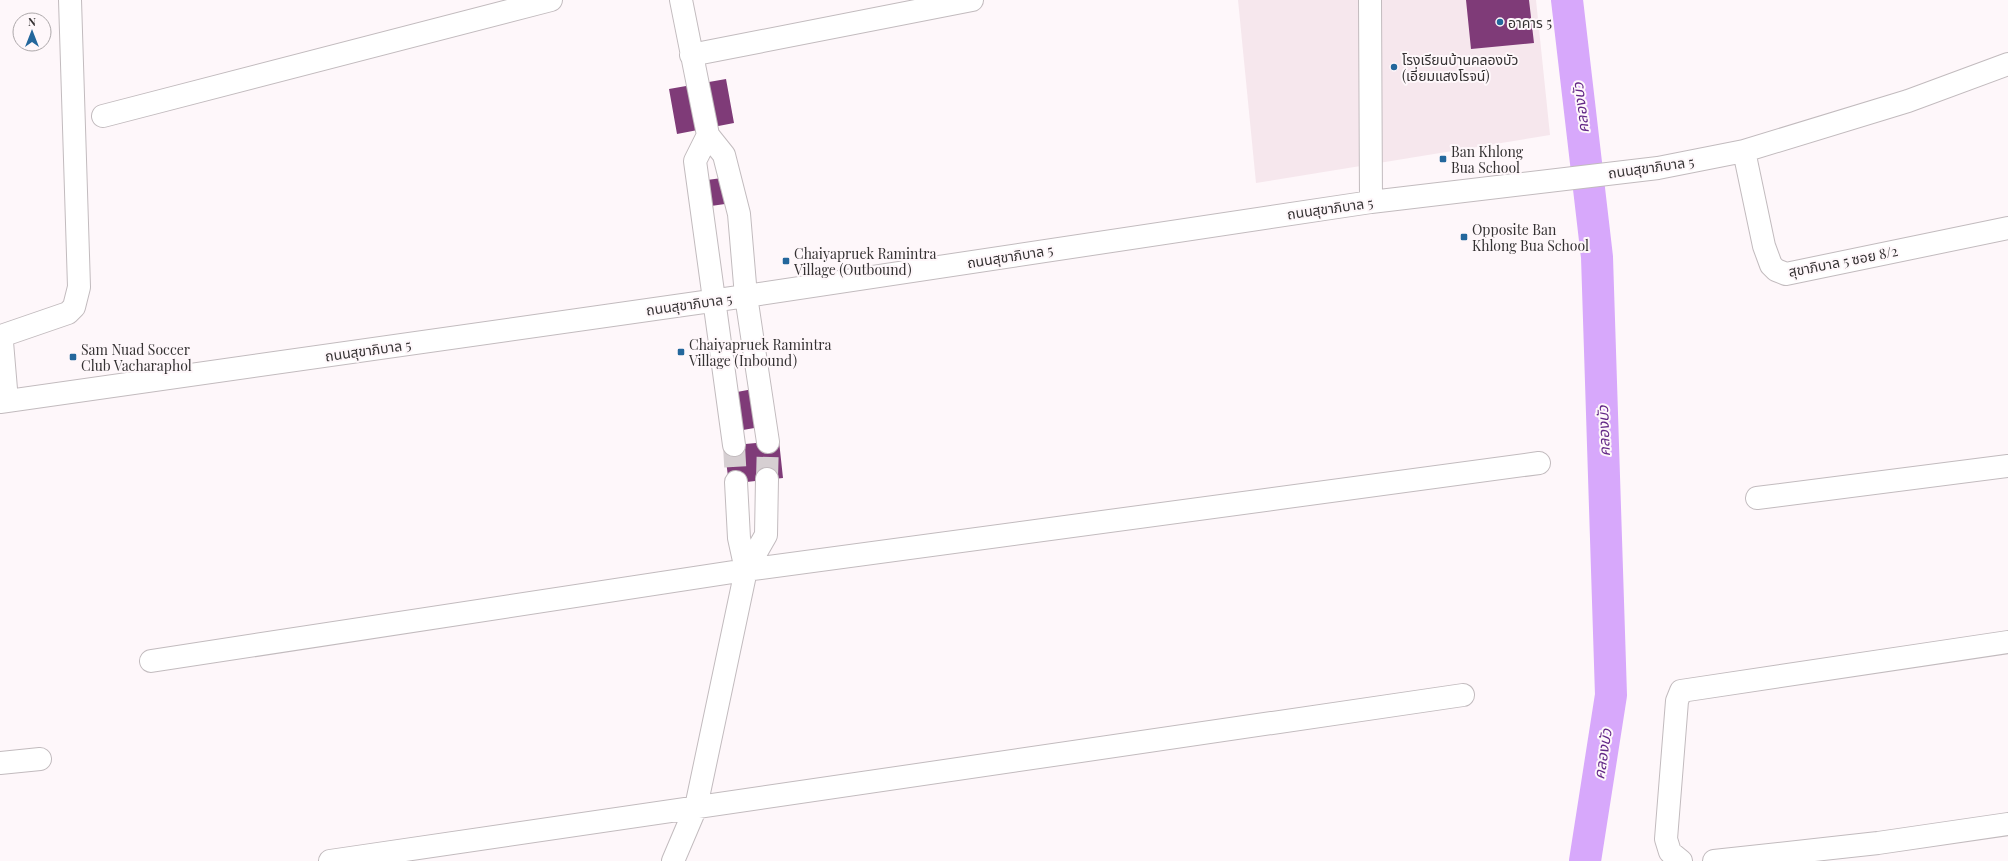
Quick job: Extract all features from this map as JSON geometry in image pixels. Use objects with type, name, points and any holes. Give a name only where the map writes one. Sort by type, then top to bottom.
[{"type":"street","points":[[3,402],[2,342],[4,335],[68,314],[74,307],[79,287],[70,0]]},
{"type":"street","points":[[103,116],[549,0]]},
{"type":"street","points":[[681,0],[708,135],[724,155],[739,214],[746,296],[768,442]]},
{"type":"street","points":[[691,55],[972,0]]},
{"type":"street","points":[[1370,0],[1371,202]]},
{"type":"street","name":"ถนนสุขาภิบาล 5","points":[[3,402],[714,301],[1371,202],[1658,168],[1744,151],[1908,101],[2008,64]]},
{"type":"street","points":[[708,135],[695,162],[734,446]]},
{"type":"street","name":"สุขาภิบาล 5 ซอย 8/2","points":[[1744,151],[1764,246],[1771,265],[1776,270],[1786,274],[2008,228]]},
{"type":"street","points":[[151,661],[746,570],[1539,463]]},
{"type":"street","points":[[1757,498],[2008,466]]},
{"type":"street","points":[[673,861],[696,807],[746,570],[766,535],[767,479]]},
{"type":"street","points":[[736,482],[739,538],[746,570]]},
{"type":"street","points":[[1681,861],[1670,852],[1666,839],[1677,701],[1681,691],[2008,642]]},
{"type":"street","points":[[330,861],[1463,695]]},
{"type":"street","points":[[0,763],[40,759]]},
{"type":"street","points":[[1714,861],[1878,843],[2008,824]]},
{"type":"shaded area","name":"โรงเรียนบ้านคลองบัว (เอี่ยมแสงโรจน์)","points":[[1238,0],[1536,0],[1550,135],[1256,183]]},
{"type":"building","name":"อาคาร 5","points":[[1466,0],[1529,0],[1534,43],[1471,49]]},
{"type":"building","points":[[726,79],[734,123],[677,134],[669,89]]},
{"type":"building","points":[[722,178],[725,204],[711,206],[707,180]]},
{"type":"building","points":[[753,389],[760,427],[743,430],[737,392]]},
{"type":"building","points":[[779,441],[783,478],[729,484],[724,446]]},
{"type":"waterway","name":"คลองบัว","points":[[1567,0],[1597,257],[1611,695],[1585,861]]},
{"type":"tunnel","points":[[767,479],[768,442]]},
{"type":"tunnel","points":[[734,445],[736,482]]},
{"type":"place","name":"อาคาร 5","points":[[1500,22]]},
{"type":"place","name":"โรงเรียนบ้านคลองบัว (เอี่ยมแสงโรจน์)","points":[[1394,67]]},
{"type":"place","name":"Ban Khlong Bua School","points":[[1443,159]]},
{"type":"place","name":"Opposite Ban Khlong Bua School","points":[[1464,237]]},
{"type":"place","name":"Chaiyapruek Ramintra Village (Outbound)","points":[[786,261]]},
{"type":"place","name":"Chaiyapruek Ramintra Village (Inbound)","points":[[681,352]]},
{"type":"place","name":"Sam Nuad Soccer Club Vacharaphol","points":[[73,357]]}]
